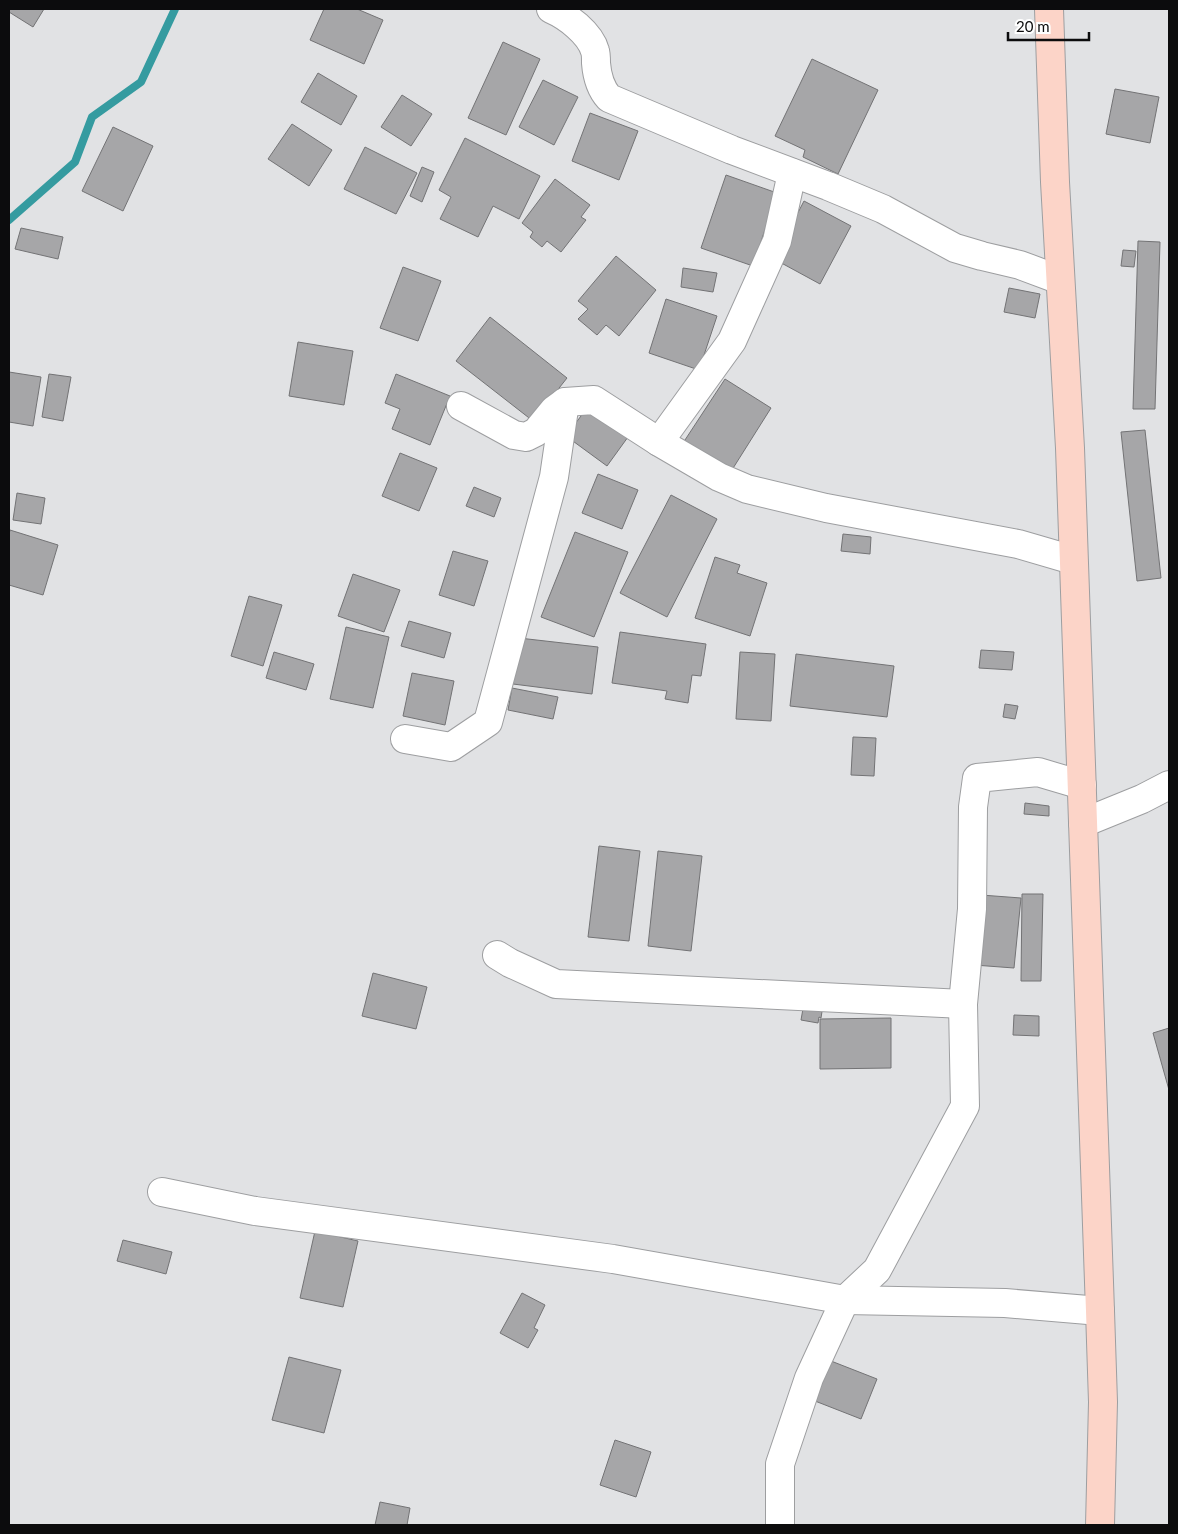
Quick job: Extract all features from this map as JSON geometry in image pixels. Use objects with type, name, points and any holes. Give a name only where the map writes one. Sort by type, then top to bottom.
[{"type":"main road","points":[[1049,9],[1055,182],[1070,448],[1100,1312],[1103,1402],[1100,1525]]},
{"type":"street","points":[[551,9],[567,17],[586,36],[595,50],[597,72],[602,90],[609,98],[732,150],[884,210],[956,248],[1020,265],[1060,280]]},
{"type":"street","points":[[659,442],[732,341],[777,241],[792,173]]},
{"type":"street","points":[[460,406],[514,435],[526,437],[536,432],[554,410],[565,402],[594,400],[659,442],[719,477],[747,489],[826,508],[1018,544],[1073,560]]},
{"type":"street","points":[[405,739],[451,747],[488,722],[554,476],[565,402]]},
{"type":"street","points":[[780,1525],[780,1464],[809,1378],[845,1300],[877,1270],[965,1106],[963,1004],[972,909],[973,807],[977,778],[1038,772],[1082,785]]},
{"type":"street","points":[[1083,823],[1142,799],[1169,785]]},
{"type":"street","points":[[497,955],[510,964],[556,984],[963,1004]]},
{"type":"street","points":[[162,1192],[255,1211],[613,1259],[845,1300],[1005,1302],[1100,1312]]},
{"type":"building","points":[[9,9],[44,9],[33,27],[9,12]]},
{"type":"building","points":[[324,9],[357,9],[383,20],[364,64],[310,40]]},
{"type":"building","points":[[503,42],[540,59],[506,135],[468,118]]},
{"type":"building","points":[[812,59],[878,90],[838,174],[803,157],[805,150],[775,136]]},
{"type":"building","points":[[318,73],[357,96],[341,125],[301,102]]},
{"type":"building","points":[[543,80],[578,97],[554,145],[519,127]]},
{"type":"building","points":[[1115,89],[1159,97],[1150,143],[1106,134]]},
{"type":"building","points":[[402,95],[432,114],[411,146],[381,127]]},
{"type":"building","points":[[590,113],[638,131],[619,180],[572,161]]},
{"type":"building","points":[[292,124],[332,150],[309,186],[268,159]]},
{"type":"building","points":[[113,127],[153,146],[123,211],[82,191]]},
{"type":"building","points":[[465,138],[540,176],[519,219],[493,206],[478,237],[440,219],[451,197],[439,190]]},
{"type":"building","points":[[365,147],[417,173],[396,214],[344,189]]},
{"type":"building","points":[[422,167],[434,172],[422,202],[410,196]]},
{"type":"building","points":[[726,175],[777,193],[753,266],[701,248]]},
{"type":"building","points":[[555,179],[590,205],[581,217],[586,220],[561,252],[547,241],[542,247],[530,237],[533,232],[522,223]]},
{"type":"building","points":[[804,201],[851,226],[820,284],[774,259]]},
{"type":"building","points":[[21,228],[63,237],[58,259],[15,249]]},
{"type":"building","points":[[1138,241],[1160,242],[1155,409],[1133,409]]},
{"type":"building","points":[[1123,250],[1136,251],[1134,267],[1121,266]]},
{"type":"building","points":[[616,256],[656,290],[619,336],[606,325],[597,335],[578,319],[588,309],[578,301]]},
{"type":"building","points":[[403,267],[441,281],[418,341],[380,328]]},
{"type":"building","points":[[683,268],[717,273],[713,292],[681,287]]},
{"type":"building","points":[[1009,288],[1040,294],[1035,318],[1004,312]]},
{"type":"building","points":[[666,299],[717,316],[699,370],[649,353]]},
{"type":"building","points":[[490,317],[567,378],[533,421],[456,361]]},
{"type":"building","points":[[298,342],[353,351],[344,405],[289,396]]},
{"type":"building","points":[[9,372],[41,377],[33,426],[9,422]]},
{"type":"building","points":[[49,374],[71,377],[63,421],[42,417]]},
{"type":"building","points":[[396,374],[450,396],[430,445],[392,429],[400,409],[385,403]]},
{"type":"building","points":[[725,379],[771,408],[730,473],[683,443]]},
{"type":"building","points":[[587,408],[628,437],[607,466],[566,436]]},
{"type":"building","points":[[1145,430],[1161,578],[1137,581],[1121,432]]},
{"type":"building","points":[[400,453],[437,468],[419,511],[382,496]]},
{"type":"building","points":[[598,474],[638,490],[622,529],[582,513]]},
{"type":"building","points":[[474,487],[501,498],[494,517],[466,506]]},
{"type":"building","points":[[17,493],[45,498],[41,524],[13,520]]},
{"type":"building","points":[[671,495],[717,519],[667,617],[620,593]]},
{"type":"building","points":[[10,530],[58,545],[43,595],[9,585]]},
{"type":"building","points":[[575,532],[628,552],[594,637],[541,617]]},
{"type":"building","points":[[843,534],[871,537],[870,554],[841,551]]},
{"type":"building","points":[[453,551],[488,561],[474,606],[439,595]]},
{"type":"building","points":[[715,557],[740,565],[737,573],[767,583],[750,636],[695,618]]},
{"type":"building","points":[[353,574],[400,590],[384,632],[338,616]]},
{"type":"building","points":[[249,596],[282,605],[263,666],[231,656]]},
{"type":"building","points":[[409,621],[451,633],[444,658],[401,646]]},
{"type":"building","points":[[346,627],[389,637],[373,708],[330,699]]},
{"type":"building","points":[[620,632],[706,644],[701,676],[692,675],[688,703],[665,699],[667,691],[612,683]]},
{"type":"building","points":[[519,638],[598,647],[592,694],[513,684]]},
{"type":"building","points":[[981,650],[1014,652],[1012,670],[979,668]]},
{"type":"building","points":[[274,652],[314,664],[306,690],[266,678]]},
{"type":"building","points":[[740,652],[775,654],[771,721],[736,719]]},
{"type":"building","points":[[796,654],[894,666],[887,717],[790,706]]},
{"type":"building","points":[[412,673],[454,681],[445,725],[403,716]]},
{"type":"building","points":[[512,688],[558,697],[553,719],[508,710]]},
{"type":"building","points":[[1005,704],[1018,706],[1015,719],[1003,717]]},
{"type":"building","points":[[853,737],[876,738],[874,776],[851,775]]},
{"type":"building","points":[[1025,803],[1049,806],[1049,816],[1024,814]]},
{"type":"building","points":[[599,846],[640,851],[629,941],[588,937]]},
{"type":"building","points":[[658,851],[702,856],[691,951],[648,946]]},
{"type":"building","points":[[1022,894],[1043,894],[1041,981],[1021,981]]},
{"type":"building","points":[[981,895],[1021,898],[1014,968],[974,965]]},
{"type":"building","points":[[373,973],[427,987],[416,1029],[362,1016]]},
{"type":"building","points":[[804,1003],[823,1005],[821,1018],[819,1017],[818,1023],[801,1020]]},
{"type":"building","points":[[1014,1015],[1039,1016],[1039,1036],[1013,1035]]},
{"type":"building","points":[[891,1018],[891,1068],[820,1069],[820,1019]]},
{"type":"building","points":[[1169,1028],[1169,1090],[1153,1033]]},
{"type":"building","points":[[315,1231],[358,1241],[343,1307],[300,1298]]},
{"type":"building","points":[[123,1240],[172,1252],[166,1274],[117,1261]]},
{"type":"building","points":[[522,1293],[545,1305],[534,1328],[538,1330],[528,1348],[500,1333]]},
{"type":"building","points":[[289,1357],[341,1370],[324,1433],[272,1420]]},
{"type":"building","points":[[831,1361],[877,1379],[861,1419],[815,1401]]},
{"type":"building","points":[[615,1440],[651,1452],[636,1497],[600,1485]]},
{"type":"building","points":[[380,1502],[410,1508],[407,1525],[375,1525]]},
{"type":"waterway","points":[[9,220],[75,162],[92,117],[141,82],[175,9]]}]
